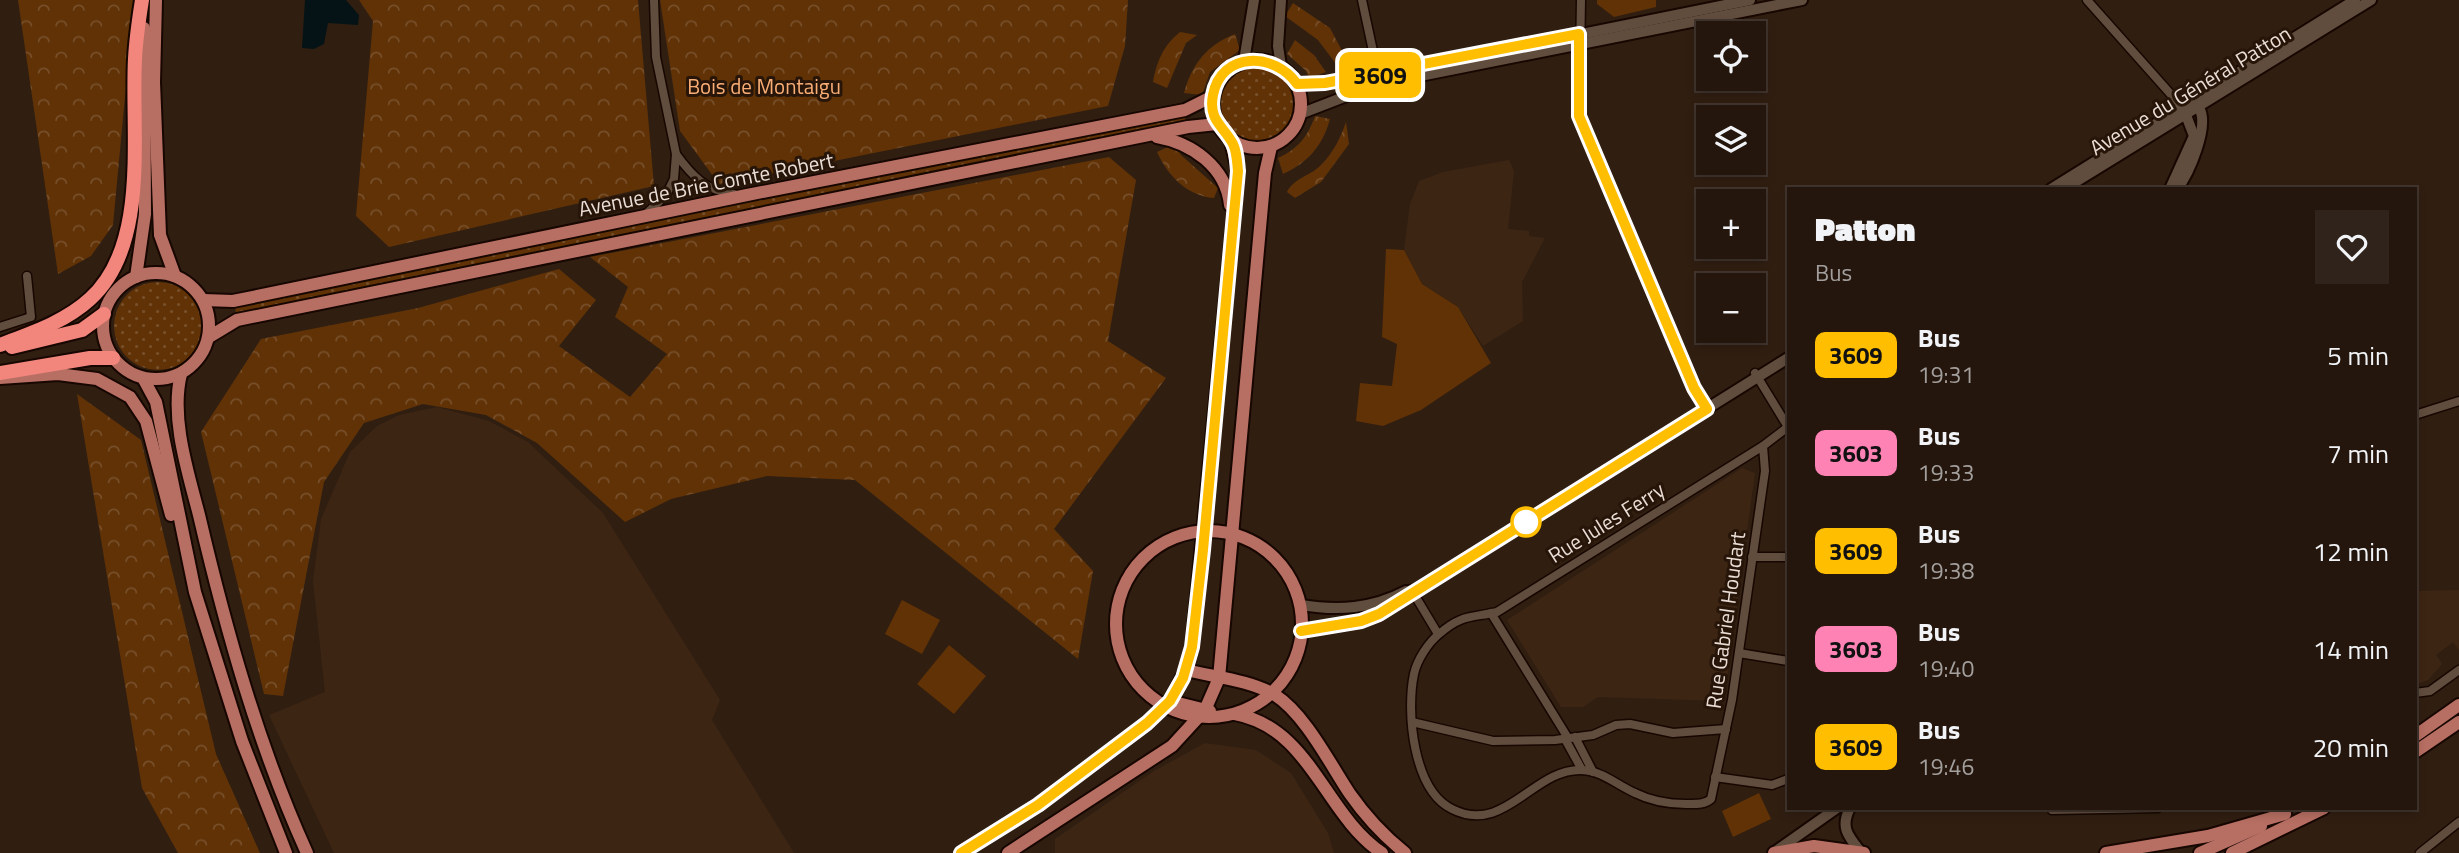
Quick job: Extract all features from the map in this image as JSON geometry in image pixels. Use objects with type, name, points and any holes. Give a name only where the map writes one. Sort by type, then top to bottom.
[{"type":"highway","points":[[0,347],[77,310],[101,288],[117,264],[130,212],[135,56],[143,0]]},
{"type":"highway","points":[[0,347],[67,335],[89,327],[104,314]]},
{"type":"highway","points":[[0,373],[90,358],[113,358]]},
{"type":"main road","points":[[136,277],[145,214],[143,0]]},
{"type":"main road","points":[[156,0],[154,82],[160,235],[175,276]]},
{"type":"main road","points":[[1244,61],[1254,0]]},
{"type":"main road","points":[[1281,0],[1278,46],[1281,66]]},
{"type":"main road","points":[[1297,84],[1379,80],[1509,60],[1515,54],[1750,0]]},
{"type":"main road","points":[[1300,114],[1379,80],[1578,40],[1802,0]]},
{"type":"main road","name":"Avenue du Général Patton","points":[[2067,187],[2355,0]]},
{"type":"main road","name":"Avenue du Général Patton","points":[[2054,187],[2185,112],[2199,108],[2371,0]]},
{"type":"main road","points":[[1263,60],[1281,66],[1297,84],[1301,98],[1300,114],[1286,137],[1271,147],[1244,147],[1231,141],[1217,124],[1213,96],[1224,74],[1244,61],[1263,60]]},
{"type":"main road","name":"Avenue de Brie Comte Robert","points":[[203,300],[233,300],[747,195],[1185,110],[1213,96]]},
{"type":"main road","points":[[2178,187],[2199,143],[2203,114],[2199,108]]},
{"type":"main road","points":[[2171,187],[2194,136],[2185,112]]},
{"type":"main road","name":"Avenue de Brie Comte Robert","points":[[209,337],[237,320],[1217,124]]},
{"type":"main road","points":[[1151,136],[1188,147],[1217,172],[1225,184],[1233,219]]},
{"type":"main road","points":[[961,853],[1071,782],[1147,723],[1170,701],[1186,670],[1203,550],[1238,171],[1231,141]]},
{"type":"main road","points":[[1009,853],[1161,754],[1184,735],[1205,710],[1219,678],[1265,173],[1271,147]]},
{"type":"main road","points":[[156,273],[175,276],[194,288],[203,300],[210,322],[209,337],[199,359],[181,374],[159,380],[143,378],[124,369],[113,358],[104,337],[104,314],[114,294],[136,277],[156,273]]},
{"type":"main road","points":[[1301,631],[1361,621],[1787,356]]},
{"type":"main road","points":[[0,378],[58,374],[97,379],[130,397],[146,421],[185,566],[192,580]]},
{"type":"main road","points":[[181,374],[177,400],[183,439],[218,596],[260,731],[307,853]]},
{"type":"main road","points":[[143,378],[156,402],[192,580],[241,738],[286,853]]},
{"type":"main road","points":[[1202,530],[1237,534],[1267,551],[1290,578],[1301,604],[1301,631],[1291,668],[1269,695],[1238,712],[1204,717],[1170,709],[1141,688],[1122,659],[1115,625],[1121,590],[1140,560],[1168,539],[1202,530]]},
{"type":"main road","points":[[1301,604],[1326,608],[1368,606],[1412,591]]},
{"type":"main road","points":[[1186,670],[1260,688],[1281,699],[1310,733],[1361,809],[1387,839],[1405,853]]},
{"type":"main road","points":[[1170,701],[1256,719],[1279,732],[1306,760],[1354,827],[1382,853]]},
{"type":"main road","points":[[2417,735],[2459,705]]},
{"type":"main road","points":[[2417,751],[2459,722]]},
{"type":"main road","points":[[1774,853],[1833,810]]},
{"type":"main road","points":[[1849,810],[1845,821],[1846,834],[1862,852]]},
{"type":"main road","points":[[2232,853],[2276,834],[2320,810]]},
{"type":"main road","points":[[2106,853],[2208,836],[2291,811]]},
{"type":"main road","points":[[2200,853],[2291,811]]},
{"type":"main road","points":[[2248,853],[2276,834]]},
{"type":"main road","points":[[1774,853],[1814,846],[1862,852]]},
{"type":"street","points":[[643,216],[666,195],[674,179],[676,154],[656,57],[654,0]]},
{"type":"street","points":[[1362,0],[1379,80]]},
{"type":"street","points":[[1581,0],[1578,40],[1579,116],[1655,299],[1706,407]]},
{"type":"street","points":[[2087,0],[2185,112]]},
{"type":"street","points":[[676,154],[703,184],[719,193],[747,195]]},
{"type":"street","points":[[0,327],[31,317],[27,276]]},
{"type":"street","points":[[1756,375],[1785,411]]},
{"type":"street","points":[[2417,414],[2459,401]]},
{"type":"street","name":"Rue Jules Ferry","points":[[1438,634],[1466,616],[1491,613],[1763,446],[1787,428]]},
{"type":"street","name":"Rue Gabriel Houdart","points":[[1593,772],[1660,802],[1699,804],[1711,799],[1739,653],[1765,471],[1763,446]]},
{"type":"street","points":[[1752,556],[1787,557]]},
{"type":"street","points":[[1412,591],[1438,634],[1414,671],[1412,722],[1416,755],[1426,781],[1440,801],[1459,813],[1494,813],[1559,773],[1582,770],[1593,772]]},
{"type":"street","points":[[1491,613],[1593,772]]},
{"type":"street","points":[[1739,653],[1787,661]]},
{"type":"street","points":[[2417,693],[2430,691],[2459,670]]},
{"type":"street","points":[[1412,722],[1493,741],[1570,738],[1630,724],[1673,733],[1726,729]]},
{"type":"street","points":[[1570,738],[1582,770]]},
{"type":"street","points":[[1715,777],[1772,785],[1787,779]]},
{"type":"street","points":[[2420,853],[2459,822]]},
{"type":"shaded area","points":[[305,0],[346,0],[359,15],[358,25],[328,23],[324,44],[314,49],[302,48]]},
{"type":"shaded area","points":[[1509,160],[1514,171],[1508,229],[1529,231],[1529,236],[1545,238],[1522,282],[1523,321],[1483,346],[1458,307],[1422,284],[1404,250],[1410,204],[1419,181],[1443,172]]},
{"type":"shaded area","points":[[437,407],[489,421],[528,442],[603,513],[720,700],[712,720],[794,853],[334,853],[269,715],[325,692],[313,581],[321,519],[350,452],[377,426],[399,415]]},
{"type":"shaded area","points":[[1742,468],[1755,473],[1724,701],[1598,697],[1583,707],[1561,707],[1507,620]]},
{"type":"shaded area","points":[[2459,590],[2459,650],[2453,642],[2436,655],[2442,664],[2428,680],[2417,684],[2417,591]]},
{"type":"shaded area","points":[[1205,743],[1256,750],[1291,773],[1328,833],[1334,853],[1055,853],[1055,839],[1154,771]]},
{"type":"green space","points":[[18,0],[134,0],[113,225],[91,256],[58,274]]},
{"type":"green space","points":[[359,0],[638,0],[654,186],[389,247],[356,216],[373,21]]},
{"type":"green space","name":"Bois de Montaigu","points":[[660,0],[1128,0],[1125,46],[1108,106],[719,184],[680,131]]},
{"type":"green space","points":[[1597,0],[1656,0],[1656,7],[1614,17],[1597,4]]},
{"type":"green space","points":[[1293,3],[1330,28],[1348,62],[1339,68],[1318,40],[1285,16]]},
{"type":"green space","points":[[1180,32],[1197,35],[1186,43],[1167,88],[1153,82],[1165,48]]},
{"type":"green space","points":[[1235,34],[1240,50],[1210,72],[1202,95],[1184,93],[1191,73],[1202,57],[1216,44]]},
{"type":"green space","points":[[1295,40],[1314,55],[1326,72],[1310,78],[1287,54]]},
{"type":"green space","points":[[1258,66],[1272,69],[1285,77],[1293,90],[1296,104],[1293,118],[1285,131],[1272,139],[1258,142],[1244,139],[1231,131],[1223,118],[1220,104],[1223,90],[1231,77],[1244,69]]},
{"type":"green space","points":[[1184,115],[1186,123],[236,316],[235,304]]},
{"type":"green space","points":[[1315,116],[1330,119],[1319,145],[1307,159],[1283,174],[1278,158],[1301,141]]},
{"type":"green space","points":[[1346,122],[1349,144],[1321,182],[1295,198],[1287,192],[1294,183],[1317,169],[1325,160],[1336,145]]},
{"type":"green space","points":[[1174,144],[1181,155],[1218,188],[1214,198],[1187,189],[1167,169],[1157,152]]},
{"type":"green space","points":[[1109,157],[1136,180],[1108,341],[1166,378],[1054,529],[1093,571],[1078,659],[855,480],[767,476],[671,499],[625,522],[537,443],[486,415],[423,404],[364,423],[324,482],[283,696],[264,694],[201,432],[261,339],[418,308],[559,269],[596,300],[559,346],[630,397],[667,354],[615,317],[628,287],[590,257]]},
{"type":"green space","points":[[1386,249],[1404,250],[1422,284],[1458,307],[1491,363],[1421,410],[1383,426],[1356,421],[1360,383],[1392,386],[1397,344],[1382,337]]},
{"type":"green space","points":[[158,282],[175,286],[189,295],[198,309],[202,326],[198,343],[189,357],[175,366],[158,370],[141,366],[127,357],[118,343],[114,326],[118,309],[127,295],[141,286]]},
{"type":"green space","points":[[77,394],[141,440],[216,754],[260,853],[178,853],[142,788]]},
{"type":"green space","points":[[902,600],[940,620],[922,654],[885,634]]},
{"type":"green space","points":[[949,645],[986,676],[954,714],[917,684]]},
{"type":"green space","points":[[1759,793],[1771,819],[1733,837],[1722,811]]},
{"type":"bus line","name":"3609","points":[[961,853],[1071,782],[1147,723],[1170,701],[1186,670],[1192,647],[1203,550],[1238,171],[1234,148],[1217,124],[1213,110],[1213,96],[1224,74],[1233,66],[1256,59],[1281,66],[1297,84],[1325,83],[1378,75],[1475,53],[1579,34],[1579,116],[1694,388],[1707,409],[1379,614],[1361,621],[1301,631]]}]
